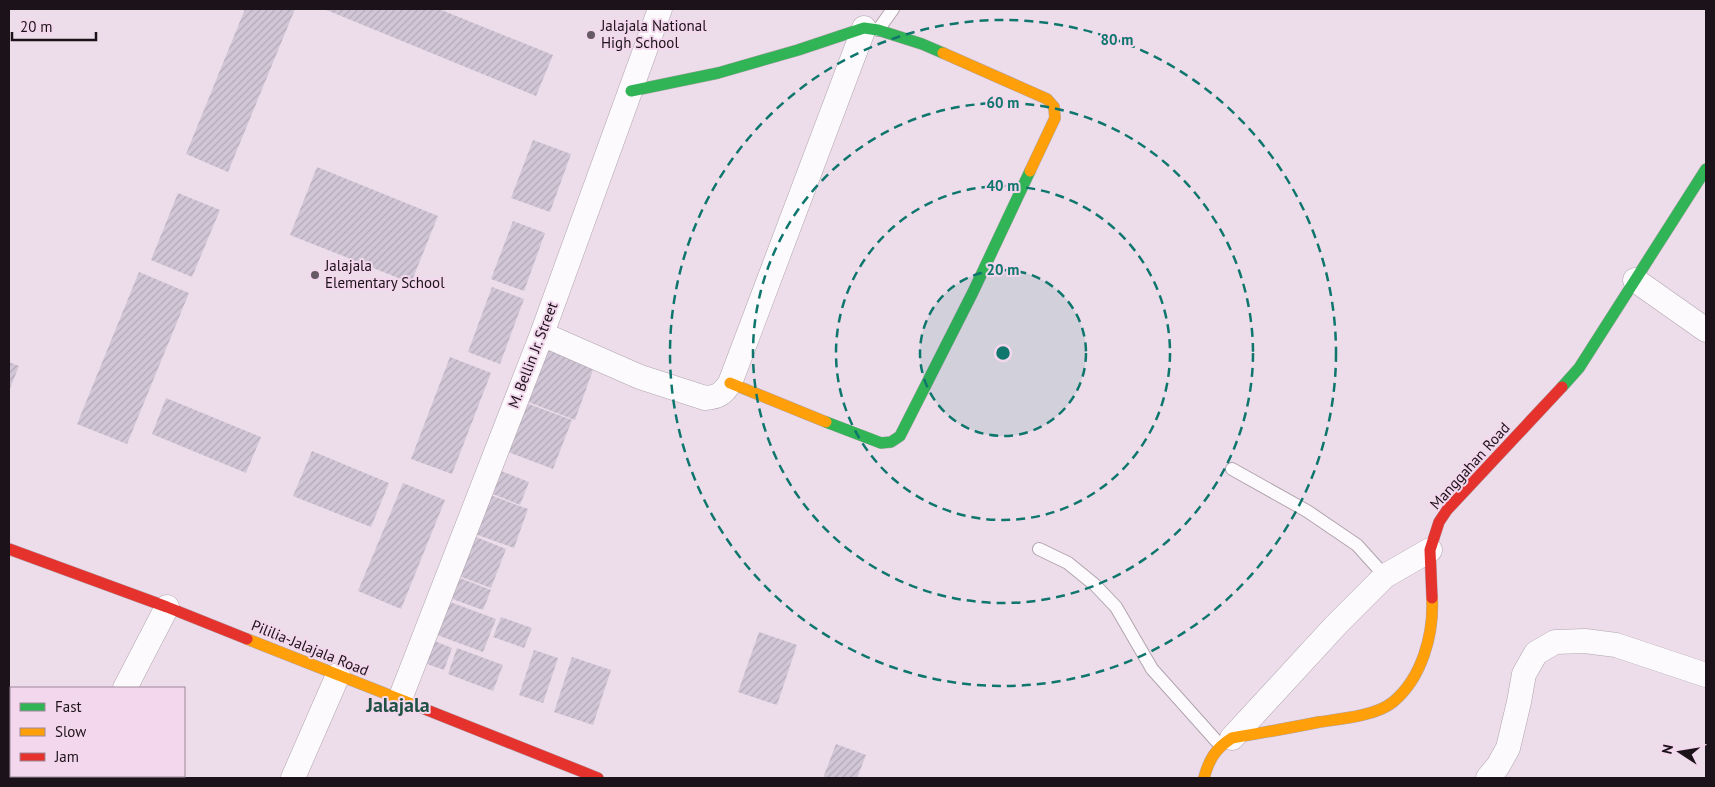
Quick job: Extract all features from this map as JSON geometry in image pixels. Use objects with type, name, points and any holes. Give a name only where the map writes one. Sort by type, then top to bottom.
[{"type":"street","name":"M. Bellin Jr. Street","points":[[400,699],[542,334],[660,9]]},
{"type":"street","points":[[631,91],[718,73],[871,29],[922,44],[1047,98],[1056,109],[1055,118],[974,292],[903,432],[897,440],[887,444],[876,442],[730,383]]},
{"type":"street","points":[[542,334],[640,377],[705,398],[716,397],[724,392],[730,383],[871,29]]},
{"type":"street","name":"Manggahan Road","points":[[1226,742],[1367,714],[1392,702],[1410,683],[1425,654],[1433,612],[1430,550],[1439,522],[1447,510],[1578,368],[1706,169]]},
{"type":"street","points":[[1635,280],[1706,330]]},
{"type":"street","name":"Pililia-Jalajala Road","points":[[9,549],[167,607],[400,699],[556,770],[598,778]]},
{"type":"street","points":[[1204,778],[1212,754],[1226,742],[1336,625],[1385,576],[1430,550]]},
{"type":"street","points":[[126,687],[167,607]]},
{"type":"street","points":[[1488,778],[1498,766],[1508,748],[1524,674],[1536,653],[1555,642],[1585,641],[1616,645],[1706,675]]},
{"type":"street","points":[[293,778],[338,676]]},
{"type":"lane","points":[[871,29],[893,9]]},
{"type":"lane","points":[[1232,469],[1307,510],[1357,545],[1385,576]]},
{"type":"lane","points":[[1039,548],[1068,564],[1095,585],[1116,607],[1152,669],[1226,742]]},
{"type":"building","points":[[245,9],[295,9],[228,172],[186,154]]},
{"type":"building","points":[[324,9],[439,9],[553,55],[536,96]]},
{"type":"building","points":[[533,140],[571,154],[550,212],[511,198]]},
{"type":"building","points":[[317,167],[438,216],[411,283],[290,235]]},
{"type":"building","points":[[178,193],[220,210],[192,277],[151,260]]},
{"type":"building","points":[[513,221],[545,233],[524,291],[491,279]]},
{"type":"building","points":[[139,272],[189,293],[127,444],[77,424]]},
{"type":"building","points":[[492,287],[524,299],[500,364],[468,352]]},
{"type":"building","points":[[543,348],[594,367],[575,420],[523,400]]},
{"type":"building","points":[[450,357],[491,373],[452,474],[411,459]]},
{"type":"building","points":[[9,362],[19,366],[9,391]]},
{"type":"building","points":[[166,398],[261,437],[246,473],[152,434]]},
{"type":"building","points":[[526,403],[572,420],[553,469],[508,452]]},
{"type":"building","points":[[312,451],[389,483],[371,527],[293,496]]},
{"type":"building","points":[[501,471],[529,482],[520,505],[493,494]]},
{"type":"building","points":[[403,483],[445,500],[401,609],[358,591]]},
{"type":"building","points":[[490,495],[528,509],[514,548],[475,534]]},
{"type":"building","points":[[471,535],[506,549],[491,588],[456,575]]},
{"type":"building","points":[[452,575],[491,590],[483,610],[444,596]]},
{"type":"building","points":[[442,599],[496,619],[483,652],[429,632]]},
{"type":"building","points":[[501,617],[532,628],[524,648],[493,637]]},
{"type":"building","points":[[759,632],[797,645],[777,705],[738,692]]},
{"type":"building","points":[[427,638],[452,648],[444,670],[419,661]]},
{"type":"building","points":[[457,648],[503,665],[493,691],[448,674]]},
{"type":"building","points":[[534,650],[558,658],[543,703],[519,695]]},
{"type":"building","points":[[572,657],[611,670],[593,725],[554,712]]},
{"type":"building","points":[[836,744],[866,755],[857,778],[823,778]]},
{"type":"traffic: fast","points":[[631,91],[718,73],[798,50],[864,28],[878,30],[943,53]]},
{"type":"traffic: fast","points":[[1562,387],[1579,368],[1706,169]]},
{"type":"traffic: fast","points":[[826,422],[881,443],[891,442],[900,436],[973,292],[1030,171]]},
{"type":"traffic: slow","points":[[943,53],[1047,99],[1054,107],[1055,118],[1030,171]]},
{"type":"traffic: slow","points":[[730,383],[826,422]]},
{"type":"traffic: slow","points":[[1204,778],[1208,765],[1214,755],[1232,738],[1368,714],[1393,702],[1412,681],[1419,668],[1431,626],[1432,598]]},
{"type":"traffic: slow","points":[[247,639],[422,708]]},
{"type":"traffic: jam","points":[[1432,598],[1430,550],[1439,522],[1447,510],[1562,387]]},
{"type":"traffic: jam","points":[[9,549],[167,607],[247,639]]},
{"type":"traffic: jam","points":[[422,708],[598,778]]},
{"type":"place","name":"Jalajala National High School","points":[[591,35]]},
{"type":"place","name":"Jalajala Elementary School","points":[[315,275]]},
{"type":"district","name":"Jalajala","points":[[398,705]]}]
